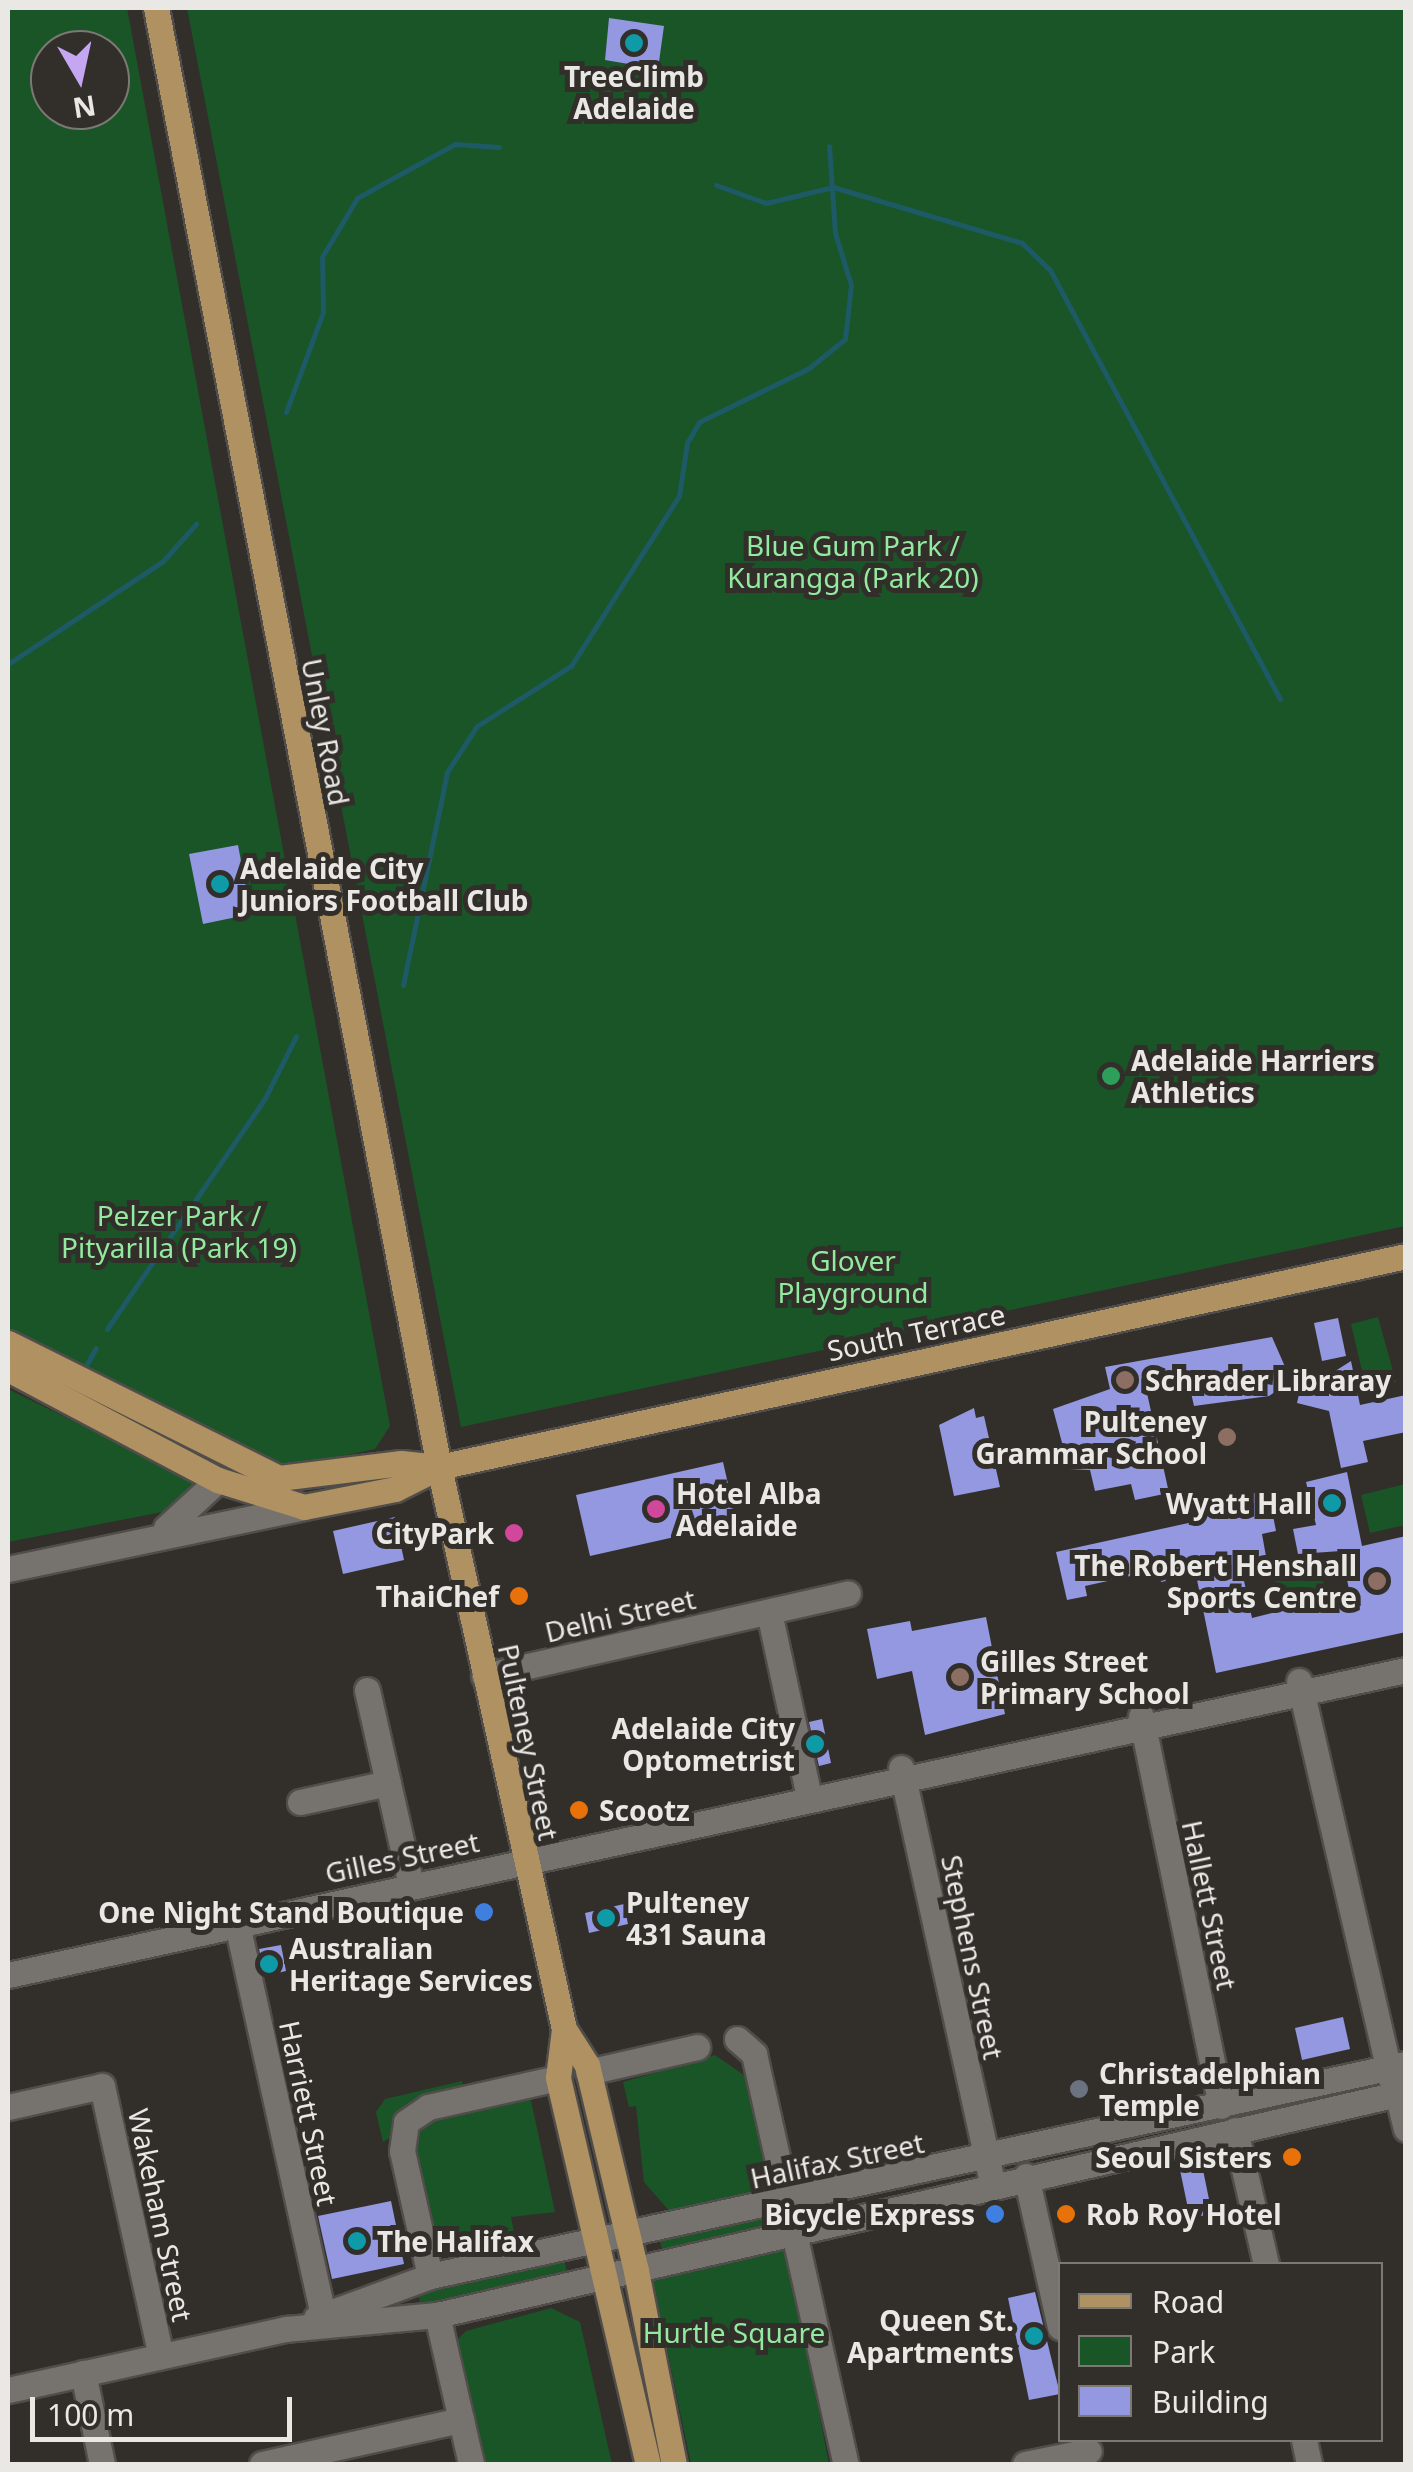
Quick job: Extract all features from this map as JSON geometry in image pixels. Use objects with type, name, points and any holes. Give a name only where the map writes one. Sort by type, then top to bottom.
[{"type":"main road","name":"Unley Road","points":[[156,8],[439,1467]]},
{"type":"main road","name":"South Terrace","points":[[304,1507],[395,1489],[439,1467],[1406,1256]]},
{"type":"main road","points":[[8,1343],[21,1368],[304,1507]]},
{"type":"main road","name":"South Terrace","points":[[225,1470],[279,1478],[401,1462],[439,1467]]},
{"type":"main road","name":"Pulteney Street","points":[[439,1467],[524,1860],[564,2028],[588,2072],[636,2271],[674,2464]]},
{"type":"main road","name":"Pulteney Street","points":[[564,2028],[558,2078],[648,2464]]},
{"type":"street","name":"South Terrace","points":[[149,1538],[189,1514],[225,1470]]},
{"type":"street","name":"South Terrace","points":[[8,1568],[304,1507]]},
{"type":"street","name":"Delhi Street","points":[[484,1676],[848,1594]]},
{"type":"street","points":[[768,1612],[809,1797]]},
{"type":"street","name":"Gilles Street","points":[[8,1975],[1300,1687],[1406,1658]]},
{"type":"street","name":"Gilles Street","points":[[1300,1687],[1406,1670]]},
{"type":"street","points":[[1300,1687],[1397,2065],[1406,2128]]},
{"type":"street","points":[[367,1690],[411,1885]]},
{"type":"street","name":"Hallett Street","points":[[1142,1722],[1221,2106]]},
{"type":"street","name":"Stephens Street","points":[[903,1775],[989,2171]]},
{"type":"street","points":[[300,1802],[388,1783]]},
{"type":"street","name":"Harriett Street","points":[[237,1924],[323,2316]]},
{"type":"street","points":[[737,2039],[754,2054],[846,2464]]},
{"type":"street","points":[[588,2072],[696,2048]]},
{"type":"street","name":"Halifax Street","points":[[286,2329],[430,2276],[626,2230],[791,2215],[989,2171],[1221,2106],[1397,2065]]},
{"type":"street","points":[[430,2276],[402,2152],[406,2122],[428,2107],[558,2078]]},
{"type":"street","name":"Wakeham Street","points":[[8,2108],[102,2086],[162,2356]]},
{"type":"street","name":"Halifax Street","points":[[989,2171],[1026,2176],[1399,2093]]},
{"type":"street","points":[[1235,2130],[1266,2262]]},
{"type":"street","points":[[1026,2176],[1058,2318]]},
{"type":"street","name":"Halifax Street","points":[[8,2390],[286,2329],[437,2314],[604,2279],[791,2215]]},
{"type":"street","points":[[437,2314],[471,2464]]},
{"type":"street","points":[[83,2373],[102,2464]]},
{"type":"street","points":[[262,2464],[461,2420]]},
{"type":"street","points":[[1024,2464],[1089,2452]]},
{"type":"green space","name":"Pelzer Park / Pityarilla (Park 19)","points":[[8,8],[127,8],[390,1426],[375,1449],[292,1467],[232,1453],[8,1331]]},
{"type":"green space","name":"Blue Gum Park / Kurangga (Park 20)","points":[[187,8],[1405,8],[1405,1226],[461,1427]]},
{"type":"green space","points":[[1378,1317],[1396,1382],[1366,1388],[1351,1324]]},
{"type":"green space","points":[[8,1389],[199,1483],[193,1506],[8,1542]]},
{"type":"green space","points":[[1405,1484],[1405,1525],[1370,1533],[1361,1495]]},
{"type":"green space","points":[[1320,1567],[1325,1591],[1279,1602],[1274,1577]]},
{"type":"green space","points":[[715,2055],[748,2078],[774,2189],[672,2214],[644,2182],[636,2106],[629,2107],[623,2082]]},
{"type":"green space","points":[[462,2081],[463,2089],[383,2142],[376,2112],[385,2099]]},
{"type":"green space","points":[[530,2096],[555,2212],[511,2217],[515,2238],[434,2255],[408,2151],[420,2117]]},
{"type":"green space","points":[[778,2211],[780,2224],[663,2255],[658,2229]]},
{"type":"green space","name":"Hurtle Square","points":[[787,2246],[829,2464],[691,2464],[652,2278]]},
{"type":"green space","points":[[564,2258],[569,2282],[421,2307],[418,2292]]},
{"type":"green space","name":"Hurtle Square","points":[[551,2308],[580,2322],[612,2464],[483,2464],[456,2341],[466,2331]]},
{"type":"building","name":"TreeClimb Adelaide","points":[[609,18],[664,26],[658,69],[605,60]]},
{"type":"building","name":"Adelaide City Juniors Football Club","points":[[238,845],[251,914],[203,924],[189,854]]},
{"type":"building","points":[[1338,1318],[1346,1356],[1322,1361],[1314,1323]]},
{"type":"building","points":[[1272,1337],[1286,1369],[1278,1371],[1281,1388],[1269,1396],[1194,1406],[1189,1384],[1147,1393],[1169,1493],[1135,1500],[1131,1484],[1095,1491],[1090,1470],[1069,1469],[1053,1409],[1110,1389],[1105,1367]]},
{"type":"building","points":[[1351,1361],[1360,1405],[1406,1395],[1406,1432],[1363,1441],[1368,1462],[1341,1468],[1329,1411],[1297,1403],[1299,1394]]},
{"type":"building","points":[[974,1408],[976,1418],[984,1416],[1000,1487],[954,1496],[939,1425]]},
{"type":"building","name":"Hotel Alba Adelaide","points":[[723,1462],[737,1523],[590,1556],[576,1495]]},
{"type":"building","points":[[1347,1472],[1362,1546],[1406,1536],[1406,1632],[1216,1673],[1196,1575],[1161,1582],[1158,1570],[1085,1586],[1087,1596],[1067,1600],[1056,1552],[1193,1522],[1190,1507],[1268,1490],[1276,1531],[1262,1534],[1267,1562],[1241,1567],[1252,1618],[1350,1594],[1341,1551],[1298,1554],[1293,1529],[1316,1525],[1306,1482]]},
{"type":"building","points":[[395,1517],[404,1560],[343,1574],[333,1531]]},
{"type":"building","name":"Gilles Street Primary School","points":[[986,1617],[1005,1714],[925,1735],[912,1671],[877,1679],[867,1629],[910,1621],[912,1631]]},
{"type":"building","points":[[822,1719],[831,1763],[819,1766],[809,1722]]},
{"type":"building","name":"Pulteney 431 Sauna","points":[[624,1904],[628,1924],[589,1933],[585,1913]]},
{"type":"building","points":[[281,1945],[286,1971],[265,1976],[259,1949]]},
{"type":"building","points":[[1343,2017],[1350,2049],[1302,2060],[1295,2028]]},
{"type":"building","points":[[1202,2165],[1212,2214],[1190,2218],[1180,2170]]},
{"type":"building","name":"The Halifax","points":[[391,2201],[404,2264],[332,2279],[318,2216]]},
{"type":"building","name":"Queen St. Apartments","points":[[1035,2292],[1058,2394],[1029,2400],[1008,2298]]},
{"type":"waterway","points":[[286,412],[323,312],[322,257],[357,198],[455,144],[499,147]]},
{"type":"waterway","points":[[403,985],[447,772],[477,726],[571,666],[679,496],[687,443],[699,422],[809,368],[845,339],[851,285],[835,233],[829,146]]},
{"type":"waterway","points":[[716,185],[766,203],[833,187],[1022,243],[1050,270],[1280,699]]},
{"type":"waterway","points":[[8,664],[163,561],[196,524]]},
{"type":"waterway","points":[[107,1329],[265,1098],[296,1036]]},
{"type":"waterway","points":[[87,1364],[96,1348]]},
{"type":"place","name":"TreeClimb Adelaide","points":[[634,43]]},
{"type":"place","name":"Adelaide City Juniors Football Club","points":[[220,884]]},
{"type":"place","name":"Adelaide Harriers Athletics","points":[[1111,1076]]},
{"type":"place","name":"Schrader Libraray","points":[[1125,1380]]},
{"type":"place","name":"Pulteney Grammar School","points":[[1227,1437]]},
{"type":"place","name":"Wyatt Hall","points":[[1332,1503]]},
{"type":"place","name":"Hotel Alba Adelaide","points":[[656,1509]]},
{"type":"place","name":"CityPark","points":[[514,1533]]},
{"type":"place","name":"The Robert Henshall Sports Centre","points":[[1377,1581]]},
{"type":"place","name":"ThaiChef","points":[[519,1596]]},
{"type":"place","name":"Gilles Street Primary School","points":[[960,1677]]},
{"type":"place","name":"Adelaide City Optometrist","points":[[815,1744]]},
{"type":"place","name":"Scootz","points":[[579,1810]]},
{"type":"place","name":"One Night Stand Boutique","points":[[484,1912]]},
{"type":"place","name":"Pulteney 431 Sauna","points":[[606,1918]]},
{"type":"place","name":"Australian Heritage Services","points":[[269,1964]]},
{"type":"place","name":"Christadelphian Temple","points":[[1079,2089]]},
{"type":"place","name":"Seoul Sisters","points":[[1292,2157]]},
{"type":"place","name":"Bicycle Express","points":[[995,2214]]},
{"type":"place","name":"Rob Roy Hotel","points":[[1066,2214]]},
{"type":"place","name":"The Halifax","points":[[357,2241]]},
{"type":"place","name":"Queen St. Apartments","points":[[1034,2336]]},
{"type":"park label","name":"Glover Playground","points":[[853,1276]]}]
